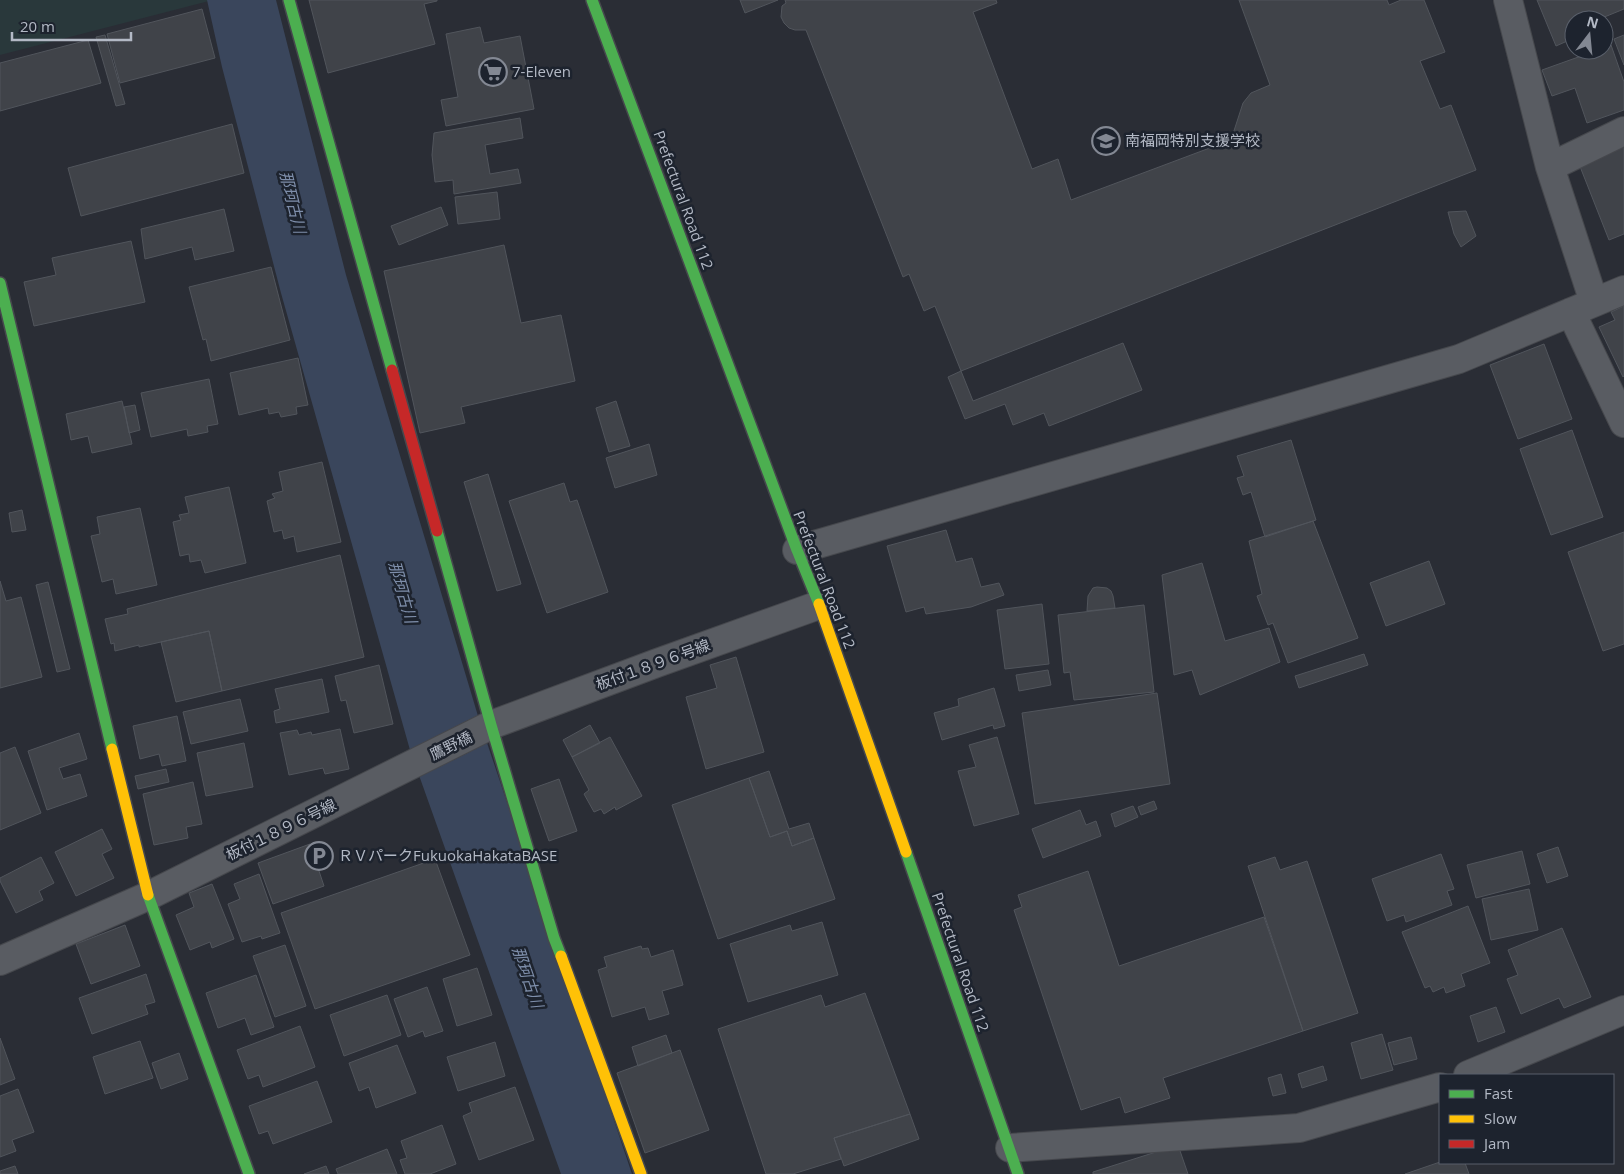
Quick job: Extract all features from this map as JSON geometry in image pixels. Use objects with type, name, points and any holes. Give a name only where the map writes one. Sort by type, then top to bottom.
[{"type":"street","points":[[289,0],[490,726],[554,938],[641,1174]]},
{"type":"street","name":"Prefectural Road 112","points":[[592,0],[819,605],[1018,1174]]},
{"type":"street","points":[[1508,0],[1550,167],[1582,307],[1624,423]]},
{"type":"street","points":[[1550,167],[1624,132]]},
{"type":"street","points":[[0,283],[148,896],[250,1174]]},
{"type":"street","points":[[797,550],[1459,359],[1624,290]]},
{"type":"street","name":"板付１８９６号線","points":[[490,726],[648,666],[819,605]]},
{"type":"street","name":"鷹野橋","points":[[413,764],[490,726]]},
{"type":"street","name":"板付１８９６号線","points":[[0,961],[148,896],[413,764]]},
{"type":"street","points":[[1470,1074],[1624,1010]]},
{"type":"street","points":[[1010,1148],[1299,1128],[1439,1087]]},
{"type":"shaded area","points":[[0,0],[209,0],[209,1],[0,55]]},
{"type":"water","name":"那珂古川","points":[[207,0],[276,0],[346,275],[478,716],[632,1174],[561,1174],[410,750],[281,293],[222,67]]},
{"type":"building","points":[[309,0],[437,0],[424,4],[435,44],[328,73]]},
{"type":"building","points":[[740,0],[778,0],[745,13]]},
{"type":"building","points":[[785,0],[996,0],[997,3],[973,12],[1032,169],[1058,159],[1071,200],[1231,140],[1243,103],[1251,93],[1270,85],[1239,0],[1387,0],[1389,5],[1401,0],[1424,0],[1445,52],[1420,61],[1440,109],[1451,105],[1476,170],[961,371],[935,306],[924,311],[909,274],[903,277],[806,30],[789,28],[781,17],[782,6],[786,3]]},
{"type":"building","points":[[1537,0],[1624,0],[1624,9],[1614,13],[1614,10],[1564,10],[1564,42],[1556,46]]},
{"type":"building","points":[[202,9],[215,58],[120,83],[107,34]]},
{"type":"building","points":[[480,27],[484,43],[520,36],[534,109],[446,126],[441,100],[458,97],[446,34]]},
{"type":"building","points":[[105,35],[125,104],[116,106],[96,37]]},
{"type":"building","points":[[1624,35],[1624,65],[1614,39]]},
{"type":"building","points":[[88,40],[101,83],[0,111],[0,63]]},
{"type":"building","points":[[1614,54],[1624,82],[1624,110],[1587,123],[1575,88],[1552,96],[1542,70],[1570,60],[1614,60]]},
{"type":"building","points":[[520,118],[523,138],[485,145],[490,174],[518,169],[521,183],[454,194],[453,180],[435,182],[432,155],[434,133]]},
{"type":"building","points":[[232,124],[244,173],[81,216],[68,168]]},
{"type":"building","points":[[1624,147],[1624,234],[1609,240],[1579,164]]},
{"type":"building","points":[[497,192],[500,219],[458,224],[455,197]]},
{"type":"building","points":[[441,207],[448,225],[399,245],[391,226]]},
{"type":"building","points":[[224,209],[234,251],[195,260],[192,247],[145,259],[141,229]]},
{"type":"building","points":[[1466,211],[1476,236],[1461,247],[1454,234],[1448,212]]},
{"type":"building","points":[[131,241],[145,302],[34,326],[24,282],[56,275],[52,258]]},
{"type":"building","points":[[504,245],[521,323],[561,315],[575,381],[461,407],[465,423],[420,433],[384,271]]},
{"type":"building","points":[[271,267],[290,340],[211,361],[206,339],[203,340],[189,287]]},
{"type":"building","points":[[1624,306],[1623,377],[1599,327],[1615,320],[1611,312]]},
{"type":"building","points":[[1123,343],[1142,390],[1049,426],[1044,413],[1013,425],[1005,404],[965,419],[948,377],[961,371],[973,401]]},
{"type":"building","points":[[1544,344],[1572,419],[1518,439],[1490,365]]},
{"type":"building","points":[[298,358],[308,405],[296,407],[297,414],[281,417],[279,412],[269,414],[268,408],[239,415],[230,373]]},
{"type":"building","points":[[209,379],[218,424],[207,426],[208,432],[188,436],[187,429],[151,437],[141,393]]},
{"type":"building","points":[[122,401],[132,444],[92,453],[88,436],[71,440],[66,414]]},
{"type":"building","points":[[616,401],[630,446],[609,452],[596,408]]},
{"type":"building","points":[[135,405],[140,430],[129,433],[124,407]]},
{"type":"building","points":[[1572,430],[1603,517],[1551,535],[1520,449]]},
{"type":"building","points":[[1291,440],[1316,520],[1265,537],[1251,492],[1243,495],[1237,478],[1244,476],[1237,456]]},
{"type":"building","points":[[649,444],[657,475],[615,488],[606,458]]},
{"type":"building","points":[[322,462],[341,542],[297,552],[294,536],[284,539],[282,530],[274,532],[267,501],[275,498],[272,494],[283,491],[279,472]]},
{"type":"building","points":[[488,474],[521,584],[497,591],[464,482]]},
{"type":"building","points":[[564,483],[570,502],[577,500],[608,592],[547,613],[509,501]]},
{"type":"building","points":[[229,487],[246,563],[205,573],[201,560],[190,562],[189,554],[180,556],[173,522],[181,520],[179,515],[189,513],[185,497]]},
{"type":"building","points":[[140,508],[157,585],[116,594],[113,579],[102,582],[91,536],[100,534],[97,517]]},
{"type":"building","points":[[22,510],[26,530],[12,532],[9,513]]},
{"type":"building","points":[[1313,521],[1358,638],[1288,663],[1273,623],[1268,625],[1257,596],[1262,594],[1249,541]]},
{"type":"building","points":[[946,530],[956,562],[972,558],[981,587],[999,583],[1004,595],[971,607],[926,614],[924,607],[906,612],[887,546]]},
{"type":"building","points":[[1624,532],[1624,644],[1603,651],[1568,552]]},
{"type":"building","points":[[340,555],[364,657],[222,691],[209,631],[115,651],[114,643],[111,644],[105,619],[128,614],[127,609]]},
{"type":"building","points":[[1429,561],[1445,604],[1386,626],[1370,583]]},
{"type":"building","points":[[1202,563],[1225,641],[1269,628],[1280,662],[1200,695],[1192,670],[1174,675],[1162,575]]},
{"type":"building","points":[[0,581],[6,601],[21,597],[42,677],[0,688]]},
{"type":"building","points":[[48,582],[70,669],[57,672],[36,585]]},
{"type":"building","points":[[1093,588],[1107,588],[1111,591],[1115,608],[1087,611],[1088,596]]},
{"type":"building","points":[[1042,604],[1049,664],[1005,669],[997,610]]},
{"type":"building","points":[[1144,605],[1154,692],[1074,700],[1070,672],[1064,673],[1058,615]]},
{"type":"building","points":[[209,631],[222,691],[176,702],[161,642]]},
{"type":"building","points":[[1364,654],[1368,665],[1299,688],[1295,676]]},
{"type":"building","points":[[736,657],[764,752],[706,769],[686,697],[717,688],[710,665]]},
{"type":"building","points":[[379,665],[393,724],[354,733],[346,700],[341,701],[335,676]]},
{"type":"building","points":[[1048,670],[1051,685],[1019,691],[1016,675]]},
{"type":"building","points":[[322,679],[329,712],[276,723],[274,711],[280,709],[275,689]]},
{"type":"building","points":[[994,688],[1005,726],[994,729],[993,725],[942,740],[934,713],[959,706],[958,699]]},
{"type":"building","points":[[1157,693],[1170,784],[1035,804],[1022,713]]},
{"type":"building","points":[[240,699],[248,731],[191,744],[183,712]]},
{"type":"building","points":[[177,716],[186,761],[162,766],[159,754],[140,759],[133,726]]},
{"type":"building","points":[[590,725],[600,743],[572,757],[563,740]]},
{"type":"building","points":[[340,729],[349,769],[325,774],[323,768],[289,775],[280,733],[297,730],[299,735],[311,732],[312,735]]},
{"type":"building","points":[[79,733],[87,759],[59,768],[63,779],[80,774],[87,796],[47,810],[28,751]]},
{"type":"building","points":[[610,737],[642,796],[616,810],[615,807],[604,814],[601,809],[594,812],[584,794],[589,790],[572,757]]},
{"type":"building","points":[[997,737],[1019,814],[974,826],[958,771],[976,767],[969,745]]},
{"type":"building","points":[[244,743],[253,787],[206,796],[197,753]]},
{"type":"building","points":[[15,747],[41,813],[0,830],[0,753]]},
{"type":"building","points":[[166,769],[169,782],[138,789],[135,776]]},
{"type":"building","points":[[769,771],[789,829],[809,823],[814,838],[792,846],[787,831],[770,837],[749,778]]},
{"type":"building","points":[[749,778],[770,837],[787,831],[792,846],[814,838],[835,899],[718,939],[672,805]]},
{"type":"building","points":[[559,779],[577,831],[549,841],[531,789]]},
{"type":"building","points":[[193,782],[202,824],[186,827],[188,838],[154,845],[143,794]]},
{"type":"building","points":[[1154,801],[1157,809],[1141,815],[1138,807]]},
{"type":"building","points":[[1133,806],[1138,817],[1115,827],[1111,814]]},
{"type":"building","points":[[1080,810],[1086,825],[1096,821],[1101,836],[1043,858],[1032,829]]},
{"type":"building","points":[[102,829],[112,849],[102,854],[114,878],[76,896],[55,852]]},
{"type":"building","points":[[310,844],[324,886],[273,904],[258,863]]},
{"type":"building","points":[[1558,847],[1568,876],[1547,883],[1537,854]]},
{"type":"building","points":[[1522,851],[1530,884],[1476,898],[1467,865]]},
{"type":"building","points":[[1441,854],[1454,889],[1447,891],[1452,905],[1406,922],[1404,915],[1387,921],[1372,879]]},
{"type":"building","points":[[41,857],[54,883],[39,891],[43,900],[16,913],[0,878]]},
{"type":"building","points":[[1275,857],[1280,870],[1307,861],[1358,1013],[1303,1031],[1248,866]]},
{"type":"building","points":[[435,859],[470,955],[315,1009],[281,913]]},
{"type":"building","points":[[1088,871],[1119,966],[1264,917],[1303,1031],[1163,1078],[1170,1098],[1125,1113],[1120,1097],[1081,1110],[1014,910],[1022,907],[1018,895]]},
{"type":"building","points":[[259,874],[280,933],[262,939],[261,936],[242,942],[228,904],[240,899],[234,884]]},
{"type":"building","points":[[212,884],[234,939],[212,948],[210,942],[190,950],[176,915],[194,907],[189,893]]},
{"type":"building","points":[[1529,889],[1538,930],[1491,940],[1482,899]]},
{"type":"building","points":[[1468,906],[1490,963],[1461,974],[1465,986],[1446,993],[1444,987],[1433,992],[1430,986],[1425,988],[1402,932]]},
{"type":"building","points":[[822,922],[838,975],[748,1002],[730,944],[790,925],[792,931]]},
{"type":"building","points":[[125,925],[140,966],[91,984],[76,944]]},
{"type":"building","points":[[1562,928],[1591,997],[1564,1008],[1559,998],[1521,1014],[1507,979],[1518,975],[1508,950]]},
{"type":"building","points":[[285,945],[306,1006],[275,1017],[253,956]]},
{"type":"building","points":[[641,946],[642,949],[648,948],[651,957],[673,950],[683,985],[662,991],[669,1014],[649,1020],[645,1007],[612,1017],[598,970],[607,967],[604,957]]},
{"type":"building","points":[[477,968],[492,1015],[457,1026],[443,979]]},
{"type":"building","points":[[146,974],[155,1002],[145,1005],[148,1014],[92,1034],[79,998]]},
{"type":"building","points":[[256,975],[274,1027],[251,1035],[245,1018],[218,1028],[206,993]]},
{"type":"building","points":[[427,987],[443,1031],[425,1037],[423,1031],[408,1037],[394,999]]},
{"type":"building","points":[[865,993],[910,1114],[834,1138],[841,1159],[793,1174],[766,1174],[718,1029],[821,995],[825,1007]]},
{"type":"building","points":[[387,995],[401,1035],[344,1056],[330,1015]]},
{"type":"building","points":[[1496,1007],[1505,1032],[1478,1042],[1470,1016]]},
{"type":"building","points":[[300,1026],[315,1067],[263,1087],[259,1075],[248,1079],[237,1050]]},
{"type":"building","points":[[1382,1034],[1393,1070],[1361,1079],[1351,1043]]},
{"type":"building","points":[[666,1035],[672,1053],[638,1066],[632,1047]]},
{"type":"building","points":[[1411,1037],[1417,1059],[1394,1065],[1388,1043]]},
{"type":"building","points":[[0,1038],[15,1079],[0,1085]]},
{"type":"building","points":[[140,1041],[153,1078],[105,1094],[93,1057]]},
{"type":"building","points":[[495,1042],[505,1076],[458,1091],[447,1057]]},
{"type":"building","points":[[397,1045],[416,1093],[376,1108],[369,1087],[359,1091],[349,1063]]},
{"type":"building","points":[[680,1050],[709,1130],[645,1153],[617,1073]]},
{"type":"building","points":[[179,1053],[188,1079],[161,1089],[152,1063]]},
{"type":"building","points":[[1323,1066],[1327,1080],[1302,1088],[1298,1074]]},
{"type":"building","points":[[1281,1074],[1286,1093],[1273,1096],[1268,1078]]},
{"type":"building","points":[[317,1081],[332,1122],[273,1144],[268,1131],[259,1134],[249,1106]]},
{"type":"building","points":[[515,1087],[534,1140],[479,1160],[463,1116],[472,1112],[469,1103]]},
{"type":"building","points":[[18,1089],[34,1132],[12,1140],[16,1151],[0,1157],[0,1096]]},
{"type":"building","points":[[910,1114],[919,1139],[844,1166],[834,1138]]},
{"type":"building","points":[[442,1125],[456,1164],[430,1174],[405,1174],[400,1160],[407,1158],[401,1141]]},
{"type":"building","points":[[1178,1145],[1188,1174],[1093,1174],[1093,1172]]},
{"type":"building","points":[[387,1149],[397,1174],[338,1174],[336,1169]]},
{"type":"building","points":[[1439,1162],[1439,1164],[1465,1164],[1469,1174],[1405,1174]]},
{"type":"building","points":[[15,1166],[18,1174],[0,1174],[0,1171]]},
{"type":"building","points":[[326,1166],[329,1174],[304,1174]]},
{"type":"traffic: fast","points":[[289,0],[392,370]]},
{"type":"traffic: fast","points":[[592,0],[797,550],[819,604]]},
{"type":"traffic: fast","points":[[0,283],[112,749]]},
{"type":"traffic: fast","points":[[437,531],[491,725],[561,956]]},
{"type":"traffic: fast","points":[[906,852],[1018,1174]]},
{"type":"traffic: fast","points":[[148,895],[249,1174]]},
{"type":"traffic: slow","points":[[819,604],[906,852]]},
{"type":"traffic: slow","points":[[112,749],[148,895]]},
{"type":"traffic: slow","points":[[561,956],[641,1174]]},
{"type":"traffic: jam","points":[[392,370],[437,531]]},
{"type":"place","name":"7-Eleven","points":[[493,72]]},
{"type":"place","name":"南福岡特別支援学校","points":[[1106,141]]},
{"type":"place","name":"ＲＶパークFukuokaHakataBASE","points":[[319,856]]}]
